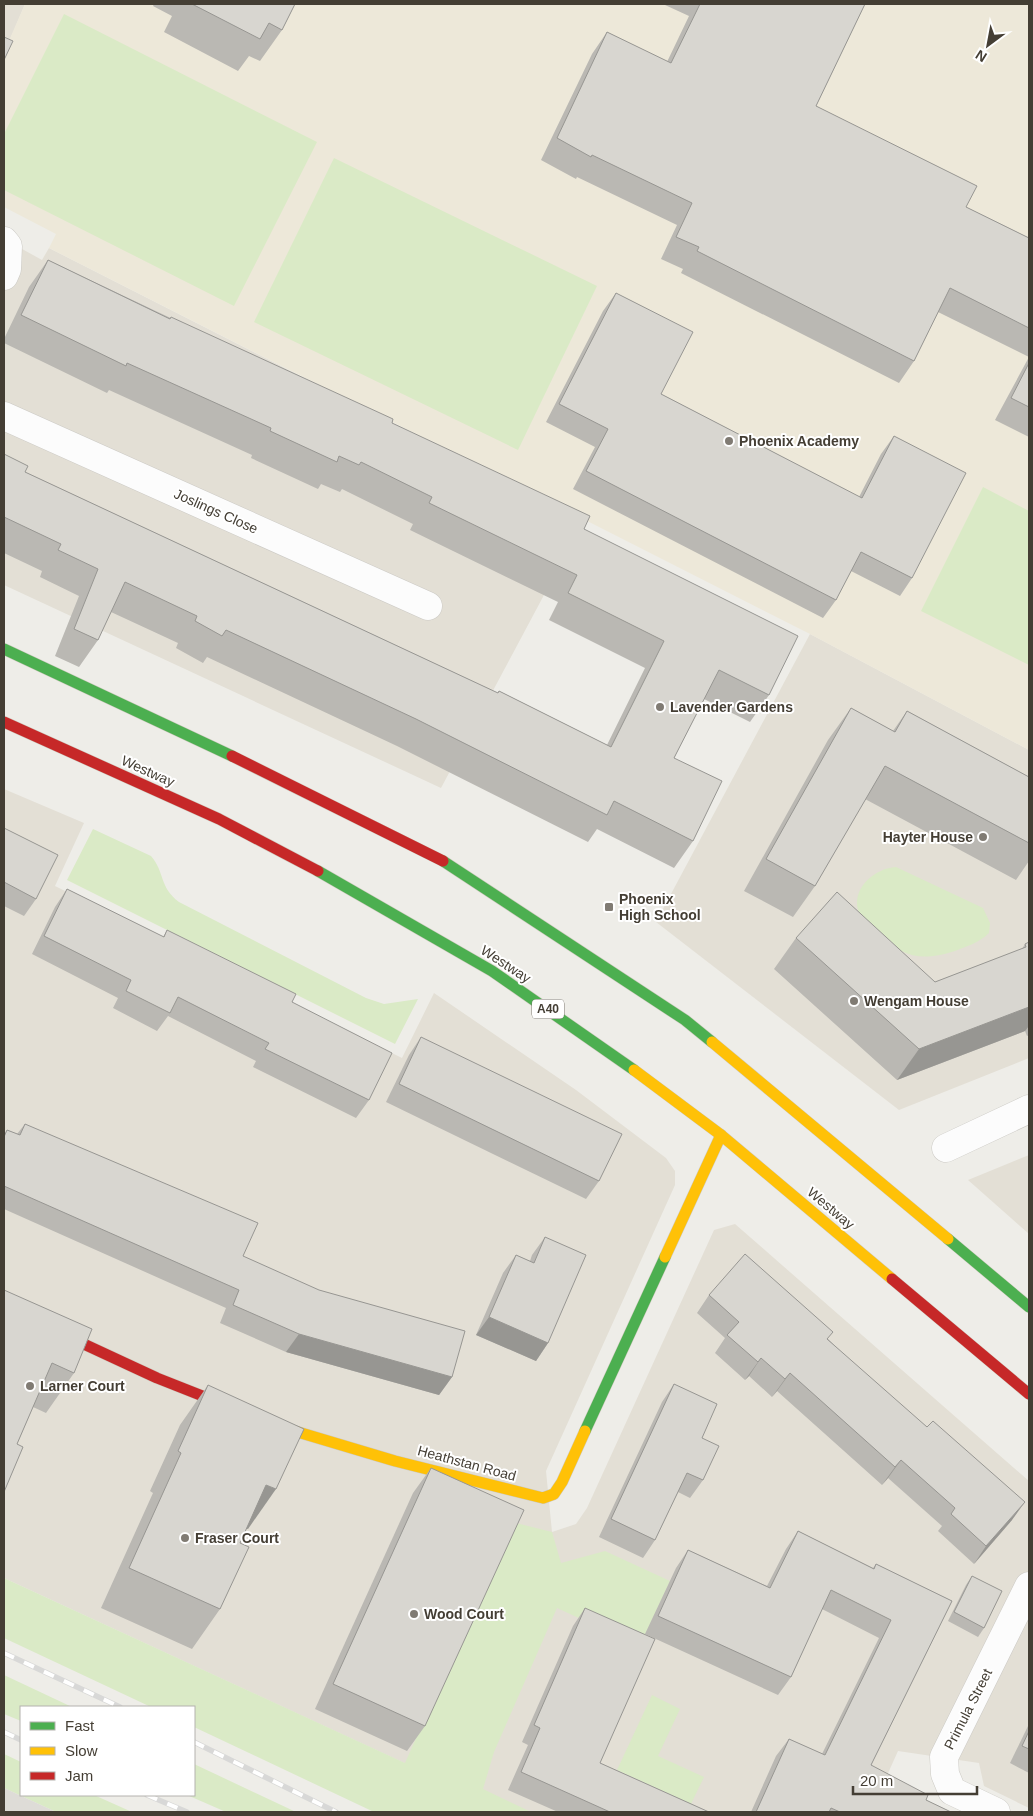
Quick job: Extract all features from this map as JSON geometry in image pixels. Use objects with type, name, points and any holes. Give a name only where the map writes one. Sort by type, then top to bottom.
[{"type":"main road","points":[[4,649],[284,780],[438,858],[564,939],[685,1020],[1029,1308]]},
{"type":"main road","name":"Westway","points":[[4,722],[218,819],[350,888],[492,971],[594,1040],[722,1135],[1029,1394]]},
{"type":"main road","name":"Heathstan Road","points":[[4,1307],[134,1369],[251,1417],[358,1450],[543,1498],[554,1494],[562,1482],[722,1135]]},
{"type":"street","points":[[4,241],[8,246],[7,269],[4,276]]},
{"type":"street","name":"Joslings Close","points":[[4,416],[428,606]]},
{"type":"street","points":[[946,1148],[1029,1109]]},
{"type":"street","name":"Primula Street","points":[[996,1812],[952,1791],[945,1774],[944,1757],[1029,1586]]},
{"type":"shaded area","points":[[4,4],[25,4],[4,54]]},
{"type":"shaded area","name":"Phoenix Academy","points":[[25,4],[1029,4],[1029,750],[810,634],[49,248],[56,234],[4,207],[4,52]]},
{"type":"shaded area","points":[[4,239],[42,260],[49,248],[584,520],[441,788],[4,585]]},
{"type":"shaded area","points":[[810,634],[1029,750],[1029,1058],[899,1110],[656,922]]},
{"type":"shaded area","points":[[4,789],[84,823],[55,886],[402,1058],[434,993],[576,1090],[666,1158],[675,1171],[675,1185],[546,1471],[552,1532],[576,1524],[587,1508],[714,1230],[735,1224],[1029,1481],[1029,1808],[984,1786],[979,1763],[898,1751],[880,1791],[944,1812],[531,1812],[480,1798],[4,1578]]},
{"type":"shaded area","points":[[1029,1155],[1029,1234],[968,1180]]},
{"type":"shaded area","points":[[4,1788],[56,1812],[4,1812]]},
{"type":"green space","points":[[64,14],[317,142],[234,306],[4,190],[4,134]]},
{"type":"green space","points":[[334,158],[597,286],[518,450],[254,322]]},
{"type":"green space","points":[[983,487],[1029,511],[1029,665],[921,611]]},
{"type":"green space","points":[[93,829],[151,856],[168,891],[179,902],[366,998],[384,1004],[418,999],[395,1044],[67,880]]},
{"type":"green space","points":[[896,867],[983,908],[990,923],[989,933],[968,946],[955,951],[922,957],[904,952],[887,942],[863,921],[859,914],[857,902],[862,887],[867,880],[881,871]]},
{"type":"green space","points":[[512,1522],[552,1532],[561,1563],[605,1551],[670,1581],[640,1646],[557,1608],[494,1752],[483,1789],[531,1812],[374,1812],[195,1727],[195,1706],[149,1706],[4,1638],[4,1578],[405,1763]]},
{"type":"green space","points":[[4,1675],[70,1706],[20,1706],[20,1721],[4,1714]]},
{"type":"green space","points":[[652,1695],[680,1709],[658,1756],[704,1777],[691,1804],[617,1770]]},
{"type":"green space","points":[[4,1754],[20,1762],[20,1795],[4,1788]]},
{"type":"green space","points":[[195,1764],[296,1812],[226,1812],[189,1796],[195,1796]]},
{"type":"green space","points":[[21,1796],[96,1796],[132,1812],[56,1812]]},
{"type":"building","points":[[192,4],[295,4],[282,30],[269,23],[260,39]]},
{"type":"building","points":[[700,4],[865,4],[816,106],[977,186],[966,207],[1029,238],[1029,328],[950,288],[914,361],[697,251],[699,247],[676,237],[692,203],[592,155],[591,157],[557,138],[607,32],[671,63]]},
{"type":"building","points":[[4,37],[13,41],[4,60]]},
{"type":"building","points":[[48,260],[170,319],[171,317],[393,419],[392,423],[590,516],[584,529],[798,636],[769,695],[719,670],[674,758],[722,781],[693,841],[614,801],[607,815],[416,719],[226,630],[222,636],[195,621],[197,616],[125,582],[98,640],[74,629],[98,569],[58,550],[61,544],[4,517],[4,454],[28,466],[25,472],[498,693],[499,691],[611,747],[664,641],[568,593],[577,575],[429,503],[432,497],[361,462],[359,465],[339,456],[337,462],[270,431],[271,428],[127,363],[126,366],[21,315]]},
{"type":"building","points":[[616,293],[693,332],[661,394],[862,498],[894,436],[966,473],[912,578],[861,552],[836,600],[586,471],[608,429],[559,404]]},
{"type":"building","points":[[1029,363],[1029,407],[1011,398]]},
{"type":"building","points":[[851,708],[895,732],[907,711],[1029,777],[1029,843],[885,766],[815,886],[766,859]]},
{"type":"building","points":[[4,828],[58,855],[36,899],[4,882]]},
{"type":"building","points":[[67,889],[164,937],[167,930],[296,994],[292,1002],[392,1053],[369,1100],[265,1049],[269,1043],[178,997],[170,1013],[126,991],[131,980],[44,936]]},
{"type":"building","points":[[837,892],[935,982],[1026,947],[1025,944],[1029,942],[1029,1007],[919,1049],[796,938]]},
{"type":"building","points":[[421,1037],[622,1134],[599,1181],[399,1084]]},
{"type":"building","points":[[25,1124],[258,1223],[243,1256],[319,1290],[465,1331],[452,1377],[299,1334],[233,1305],[239,1290],[4,1186],[4,1137],[7,1130],[20,1135]]},
{"type":"building","points":[[545,1237],[586,1255],[548,1343],[489,1317],[516,1255],[534,1263]]},
{"type":"building","points":[[745,1254],[833,1332],[827,1339],[927,1427],[933,1421],[1025,1502],[986,1546],[951,1514],[955,1508],[901,1460],[895,1467],[790,1373],[785,1379],[761,1358],[758,1362],[727,1335],[739,1322],[709,1295]]},
{"type":"building","points":[[4,1290],[92,1329],[74,1373],[52,1363],[17,1444],[23,1447],[4,1492]]},
{"type":"building","points":[[674,1384],[717,1404],[702,1438],[719,1446],[703,1480],[687,1473],[655,1540],[611,1519]]},
{"type":"building","name":"Fraser Court","points":[[208,1385],[304,1429],[276,1489],[266,1485],[240,1543],[249,1547],[220,1609],[129,1568],[181,1453],[178,1451]]},
{"type":"building","name":"Wood Court","points":[[431,1468],[524,1510],[425,1726],[333,1684]]},
{"type":"building","points":[[798,1531],[874,1569],[876,1564],[952,1601],[871,1765],[928,1795],[926,1800],[951,1812],[840,1812],[831,1808],[829,1812],[756,1812],[789,1739],[825,1755],[891,1620],[831,1590],[791,1677],[658,1616],[688,1550],[770,1588]]},
{"type":"building","points":[[972,1576],[1002,1591],[984,1628],[954,1612]]},
{"type":"building","points":[[585,1608],[655,1639],[600,1763],[709,1812],[610,1812],[521,1772],[540,1728],[534,1725]]},
{"type":"building","points":[[1029,1731],[1029,1749],[1022,1746]]},
{"type":"railway","points":[[4,1653],[118,1706]]},
{"type":"railway","points":[[4,1732],[20,1740]]},
{"type":"railway","points":[[195,1742],[336,1812]]},
{"type":"railway","points":[[149,1796],[187,1812]]},
{"type":"traffic: fast","points":[[4,649],[232,756]]},
{"type":"traffic: fast","points":[[443,861],[685,1020],[712,1042]]},
{"type":"traffic: fast","points":[[318,871],[492,971],[634,1070]]},
{"type":"traffic: fast","points":[[948,1239],[1029,1307]]},
{"type":"traffic: fast","points":[[585,1431],[665,1257]]},
{"type":"traffic: slow","points":[[712,1042],[948,1239]]},
{"type":"traffic: slow","points":[[634,1070],[721,1135],[892,1279]]},
{"type":"traffic: slow","points":[[665,1257],[721,1135]]},
{"type":"traffic: slow","points":[[281,1427],[395,1461],[543,1498],[554,1494],[562,1482],[585,1431]]},
{"type":"traffic: jam","points":[[4,722],[219,819],[318,871]]},
{"type":"traffic: jam","points":[[232,756],[443,861]]},
{"type":"traffic: jam","points":[[892,1279],[1029,1394]]},
{"type":"traffic: jam","points":[[4,1307],[157,1378],[281,1427]]},
{"type":"place","name":"Phoenix Academy","points":[[729,441]]},
{"type":"place","name":"Lavender Gardens","points":[[660,707]]},
{"type":"place","name":"Hayter House","points":[[983,837]]},
{"type":"place","name":"Phoenix High School","points":[[609,907]]},
{"type":"place","name":"Wengam House","points":[[854,1001]]},
{"type":"place","name":"Larner Court","points":[[30,1386]]},
{"type":"place","name":"Fraser Court","points":[[185,1538]]},
{"type":"place","name":"Wood Court","points":[[414,1614]]}]
